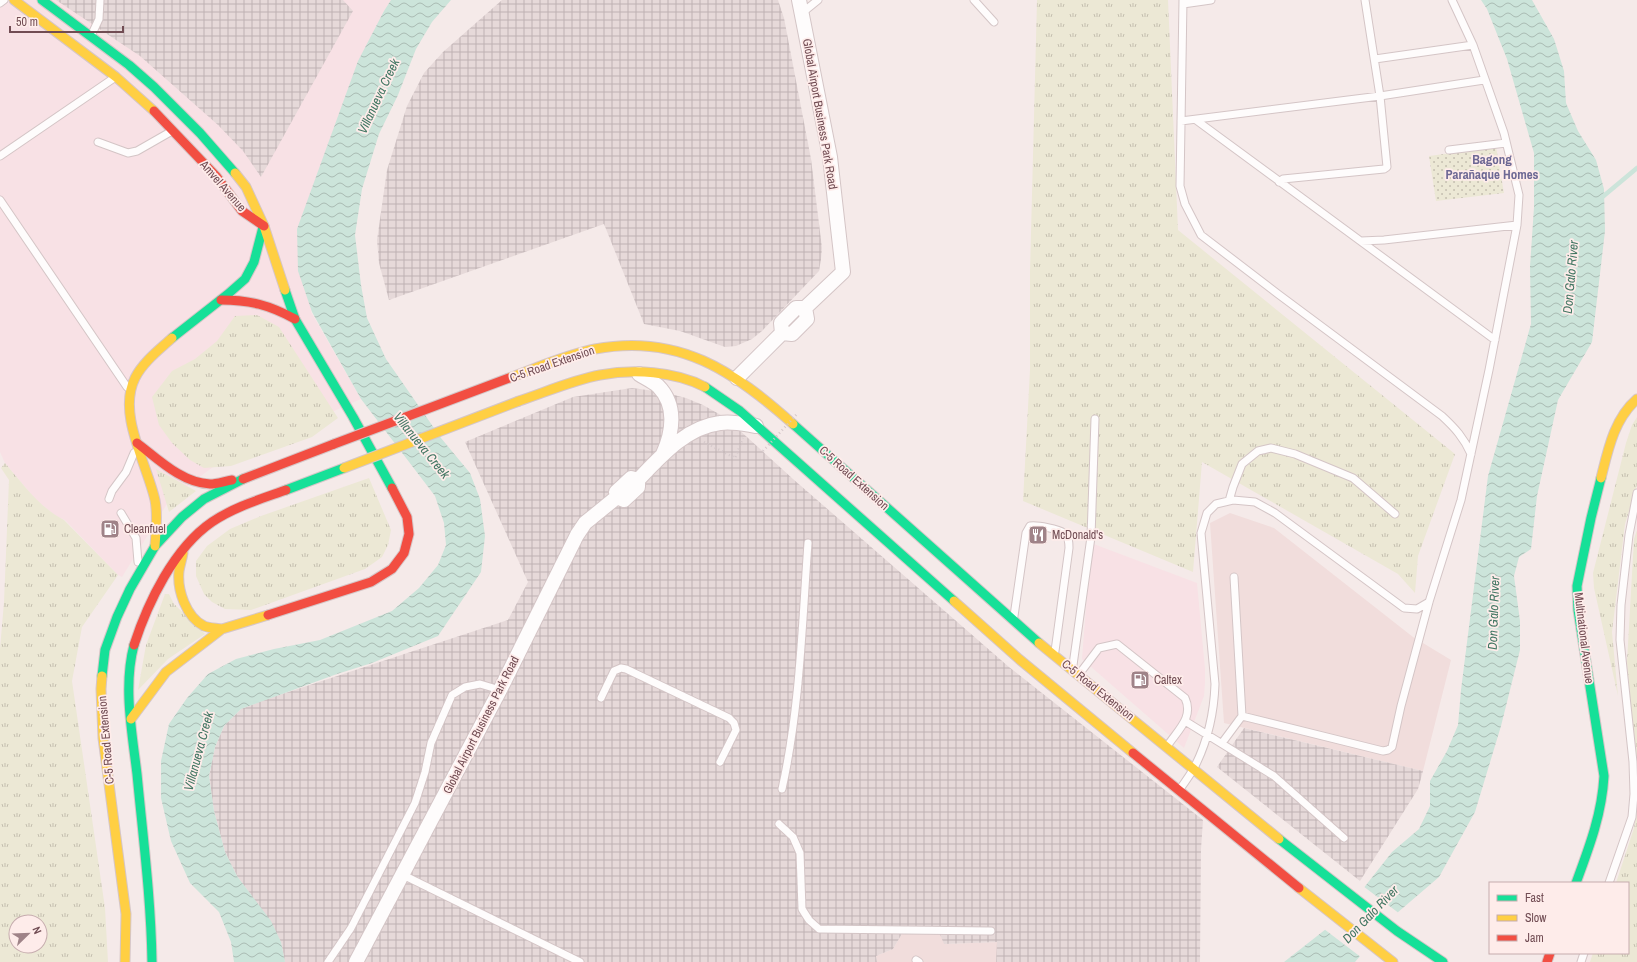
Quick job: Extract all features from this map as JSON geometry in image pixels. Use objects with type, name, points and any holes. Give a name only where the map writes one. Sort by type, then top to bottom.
[{"type":"main road","name":"Amvel Avenue","points":[[14,0],[116,77],[173,130],[216,176],[242,211],[264,226]]},
{"type":"main road","name":"Amvel Avenue","points":[[49,2],[129,65],[154,87],[210,144],[231,167],[250,192],[264,226]]},
{"type":"main road","points":[[155,546],[157,517],[156,502],[149,475],[137,443],[130,404],[133,383],[151,358],[186,326],[221,300],[248,274],[255,260],[264,226]]},
{"type":"main road","points":[[131,719],[166,672],[222,630],[371,582],[392,569],[399,562],[408,544],[409,526],[399,500],[353,417],[295,319],[264,226]]},
{"type":"main road","points":[[221,300],[249,300],[276,309],[295,319]]},
{"type":"main road","name":"C-5 Road Extension","points":[[125,962],[126,914],[103,738],[101,689],[105,650],[130,589],[155,546],[182,517],[204,499],[245,478],[570,356],[596,349],[625,345],[655,347],[685,353],[708,361],[737,378],[764,398],[1014,620],[1034,643],[1054,655],[1344,891],[1397,931],[1443,962]]},
{"type":"main road","name":"C-5 Road Extension","points":[[152,962],[151,913],[131,719],[130,690],[134,648],[144,614],[156,591],[184,550],[198,533],[212,522],[238,508],[519,401],[601,375],[625,373],[679,377],[697,383],[729,403],[1021,657],[1179,791],[1326,910],[1393,962]]},
{"type":"main road","name":"Multinational Avenue","points":[[1576,882],[1600,815],[1604,794],[1604,776],[1581,630],[1577,586],[1591,518],[1611,439],[1628,408],[1637,400]]},
{"type":"main road","points":[[137,443],[174,470],[200,482],[211,484],[245,478]]},
{"type":"main road","points":[[184,550],[179,572],[181,591],[184,601],[204,626],[222,630]]},
{"type":"street","name":"Global Airport Business Park Road","points":[[737,378],[782,333],[792,334],[807,319],[805,308],[843,272],[830,157],[801,6]]},
{"type":"street","name":"Global Airport Business Park Road","points":[[639,374],[657,386],[664,394],[669,405],[672,416],[671,430],[669,441],[662,454]]},
{"type":"street","name":"Global Airport Business Park Road","points":[[356,962],[500,690],[577,535],[585,523],[617,497],[616,492],[626,482],[631,478],[638,480],[662,454],[684,438],[710,425],[732,423],[757,426]]},
{"type":"lane","points":[[0,3],[4,0]]},
{"type":"lane","points":[[91,36],[99,19],[100,0]]},
{"type":"lane","points":[[801,6],[818,0]]},
{"type":"lane","points":[[974,0],[994,22]]},
{"type":"lane","points":[[1211,0],[1183,2],[1180,186],[1185,204],[1201,235],[1442,416],[1465,440],[1471,454]]},
{"type":"lane","points":[[1279,182],[1283,179],[1384,169],[1387,167],[1380,96],[1366,0]]},
{"type":"lane","points":[[1242,716],[1383,751],[1392,747],[1401,706],[1429,602],[1461,500],[1495,340],[1517,225],[1519,195],[1506,143],[1473,45],[1452,0]]},
{"type":"lane","points":[[1375,59],[1473,45]]},
{"type":"lane","points":[[0,156],[116,77]]},
{"type":"lane","points":[[1181,121],[1380,96],[1484,80]]},
{"type":"lane","points":[[1196,120],[1495,340]]},
{"type":"lane","points":[[98,142],[128,153],[137,151],[173,130]]},
{"type":"lane","points":[[1449,150],[1506,143]]},
{"type":"lane","points":[[0,200],[131,393]]},
{"type":"lane","points":[[1361,241],[1384,240],[1517,225]]},
{"type":"lane","points":[[1075,672],[1091,537],[1095,419]]},
{"type":"lane","points":[[109,499],[110,494],[126,472],[137,443]]},
{"type":"lane","points":[[1229,501],[1242,464],[1258,451],[1271,448],[1295,454],[1353,478],[1395,514]]},
{"type":"lane","points":[[1609,882],[1632,817],[1634,794],[1633,762],[1620,640],[1621,605],[1629,535],[1637,493]]},
{"type":"lane","points":[[1179,791],[1194,768],[1207,734],[1214,703],[1215,684],[1201,533],[1207,513],[1216,504],[1229,501],[1255,502],[1275,513],[1404,608],[1417,608],[1429,602]]},
{"type":"lane","points":[[121,513],[136,538],[139,574]]},
{"type":"lane","points":[[1014,620],[1026,533],[1030,526],[1038,525],[1064,533],[1068,538],[1069,548],[1054,655]]},
{"type":"lane","points":[[782,789],[790,753],[795,714],[808,543]]},
{"type":"lane","points":[[1222,743],[1242,716],[1234,577]]},
{"type":"lane","points":[[1075,672],[1099,648],[1117,644],[1186,698],[1189,710],[1185,721],[1167,746]]},
{"type":"lane","points":[[601,698],[614,671],[621,668],[729,718],[734,723],[736,730],[720,762]]},
{"type":"lane","points":[[328,962],[351,928],[415,803],[425,772],[430,743],[452,695],[465,687],[480,684],[500,690]]},
{"type":"lane","points":[[1185,721],[1274,776],[1344,838]]},
{"type":"lane","points":[[779,824],[793,837],[800,854],[802,909],[809,920],[819,929],[991,932]]},
{"type":"lane","points":[[403,874],[580,962]]},
{"type":"path","points":[[762,450],[797,414]]},
{"type":"path","points":[[702,440],[735,458],[744,433]]},
{"type":"shaded area","points":[[0,0],[391,0],[384,11],[311,312],[361,399],[221,461],[170,499],[122,577],[118,575],[65,520],[56,516],[36,500],[5,463],[0,452]]},
{"type":"shaded area","points":[[56,0],[343,0],[353,11],[261,177],[243,151],[218,125],[140,56]]},
{"type":"shaded area","points":[[502,0],[778,0],[784,18],[811,159],[822,248],[819,271],[762,331],[752,339],[736,346],[725,347],[680,331],[644,324],[604,224],[389,300],[379,263],[377,240],[387,170],[407,106],[424,73],[443,52]]},
{"type":"shaded area","points":[[632,388],[662,392],[686,398],[703,405],[726,418],[793,479],[1009,667],[1203,820],[1201,849],[1200,962],[996,962],[997,942],[944,944],[939,932],[903,932],[893,949],[876,956],[877,962],[285,962],[281,942],[237,876],[225,852],[214,811],[209,776],[215,747],[224,726],[241,709],[267,699],[508,620],[528,582],[465,442],[573,397]]},
{"type":"shaded area","points":[[1230,513],[1274,528],[1413,637],[1451,660],[1423,771],[1224,723],[1210,523]]},
{"type":"shaded area","points":[[1091,543],[1197,583],[1205,669],[1204,696],[1184,748],[1082,659]]},
{"type":"shaded area","points":[[1244,728],[1423,771],[1418,789],[1360,881],[1217,767]]},
{"type":"shaded area","points":[[903,932],[939,932],[945,944],[998,942],[996,962],[877,962],[876,956],[893,949]]},
{"type":"green space","points":[[1037,0],[1168,0],[1178,230],[1455,454],[1418,556],[1415,593],[1398,574],[1202,462],[1193,572],[1023,501],[1030,370],[1030,272]]},
{"type":"green space","points":[[1496,147],[1504,193],[1436,201],[1429,156]]},
{"type":"green space","points":[[257,315],[279,327],[338,418],[312,437],[231,466],[204,468],[190,460],[172,443],[159,425],[152,397],[172,371],[195,359],[217,341],[235,316]]},
{"type":"green space","points":[[1637,417],[1637,485],[1625,524],[1612,632],[1618,696],[1594,588],[1593,573],[1626,443],[1632,425]]},
{"type":"green space","points":[[5,463],[39,502],[55,515],[64,520],[118,575],[82,627],[72,681],[105,908],[108,962],[0,962],[0,649],[4,602],[9,480],[1,468]]},
{"type":"green space","points":[[156,469],[196,491],[169,512]]},
{"type":"green space","points":[[369,478],[391,530],[388,545],[382,557],[365,569],[251,610],[225,609],[212,602],[204,594],[196,576],[196,561],[207,546],[230,529],[261,516]]},
{"type":"green space","points":[[1637,530],[1637,788],[1627,662],[1634,539]]},
{"type":"green space","points":[[165,594],[169,594],[174,604],[205,634],[168,659],[138,690],[146,645]]},
{"type":"green space","points":[[1637,811],[1637,962],[1590,962],[1593,954],[1629,954],[1629,882],[1616,882],[1634,828]]},
{"type":"water","name":"Villanueva Creek","points":[[391,0],[451,0],[432,22],[416,49],[398,95],[379,134],[362,189],[355,235],[361,285],[367,318],[386,359],[441,438],[470,473],[480,499],[485,536],[481,572],[438,636],[372,663],[337,674],[241,709],[224,726],[215,747],[209,776],[214,811],[225,852],[237,876],[271,921],[281,942],[285,962],[234,962],[231,942],[219,912],[190,883],[171,841],[161,798],[161,761],[169,724],[187,698],[208,674],[236,659],[274,649],[320,640],[392,611],[419,588],[438,565],[446,545],[444,523],[435,496],[361,399],[312,312],[298,271],[297,229],[358,61]]},
{"type":"water","points":[[1481,0],[1532,0],[1554,39],[1564,71],[1566,103],[1578,131],[1596,160],[1604,189],[1605,231],[1592,342],[1558,400],[1537,496],[1531,549],[1519,557],[1514,576],[1520,621],[1520,650],[1501,726],[1475,812],[1439,877],[1397,913],[1355,962],[1284,962],[1340,918],[1392,852],[1419,829],[1430,806],[1430,781],[1447,751],[1458,725],[1461,690],[1488,476],[1531,324],[1530,267],[1534,207],[1534,153],[1507,59],[1487,9]]},
{"type":"pier","points":[[1363,886],[1400,914],[1362,958],[1324,929],[1339,917]]},
{"type":"waterway","name":"Don Galo River","points":[[1600,199],[1637,168]]},
{"type":"traffic: fast","points":[[42,0],[129,65],[154,87],[200,133],[235,173]]},
{"type":"traffic: fast","points":[[172,338],[245,279],[254,262],[263,227]]},
{"type":"traffic: fast","points":[[285,290],[295,319],[353,417],[392,488]]},
{"type":"traffic: fast","points":[[705,387],[740,411],[954,601]]},
{"type":"traffic: fast","points":[[793,424],[1039,643]]},
{"type":"traffic: fast","points":[[286,490],[344,468]]},
{"type":"traffic: fast","points":[[1576,882],[1598,817],[1604,776],[1578,610],[1577,586],[1601,478]]},
{"type":"traffic: fast","points":[[102,676],[105,650],[117,617],[130,589],[155,546],[182,517],[204,499],[243,479]]},
{"type":"traffic: fast","points":[[134,645],[129,677],[129,693],[131,726],[146,868],[152,962]]},
{"type":"traffic: fast","points":[[1279,839],[1397,931],[1443,962]]},
{"type":"traffic: slow","points":[[14,0],[116,77],[154,111]]},
{"type":"traffic: slow","points":[[235,173],[246,187],[264,226]]},
{"type":"traffic: slow","points":[[264,226],[285,290]]},
{"type":"traffic: slow","points":[[155,546],[157,517],[156,506],[131,423],[129,407],[130,392],[138,372],[152,356],[172,338]]},
{"type":"traffic: slow","points":[[509,378],[562,358],[595,349],[625,345],[653,347],[679,352],[703,361],[726,373],[749,388],[793,424]]},
{"type":"traffic: slow","points":[[519,401],[580,380],[600,375],[626,372],[667,375],[681,378],[705,387]]},
{"type":"traffic: slow","points":[[1601,478],[1609,446],[1617,425],[1629,407],[1637,399]]},
{"type":"traffic: slow","points":[[344,468],[519,401]]},
{"type":"traffic: slow","points":[[183,553],[179,578],[181,594],[188,610],[192,616],[204,626],[222,629]]},
{"type":"traffic: slow","points":[[954,601],[1019,659],[1133,753]]},
{"type":"traffic: slow","points":[[131,719],[166,672],[222,629],[268,615]]},
{"type":"traffic: slow","points":[[1039,643],[1279,839]]},
{"type":"traffic: slow","points":[[102,676],[101,689],[103,738],[126,914],[125,962]]},
{"type":"traffic: slow","points":[[1299,888],[1393,962]]},
{"type":"traffic: jam","points":[[154,111],[216,176],[242,211],[264,226]]},
{"type":"traffic: jam","points":[[221,300],[259,304],[277,310],[295,319]]},
{"type":"traffic: jam","points":[[334,444],[509,378]]},
{"type":"traffic: jam","points":[[137,443],[180,475],[200,483],[215,484],[232,480]]},
{"type":"traffic: jam","points":[[243,479],[334,444]]},
{"type":"traffic: jam","points":[[268,615],[371,582],[392,569],[404,553],[409,534],[407,517],[392,488]]},
{"type":"traffic: jam","points":[[134,645],[147,611],[164,577],[174,561],[198,533],[212,522],[229,512],[286,490]]},
{"type":"traffic: jam","points":[[1133,753],[1299,888]]},
{"type":"traffic: jam","points":[[1547,962],[1550,954]]},
{"type":"place","name":"Cleanfuel","points":[[110,529]]},
{"type":"place","name":"McDonald's","points":[[1038,535]]},
{"type":"place","name":"Caltex","points":[[1140,680]]},
{"type":"district","name":"Bagong Parañaque Homes","points":[[1492,166]]}]
